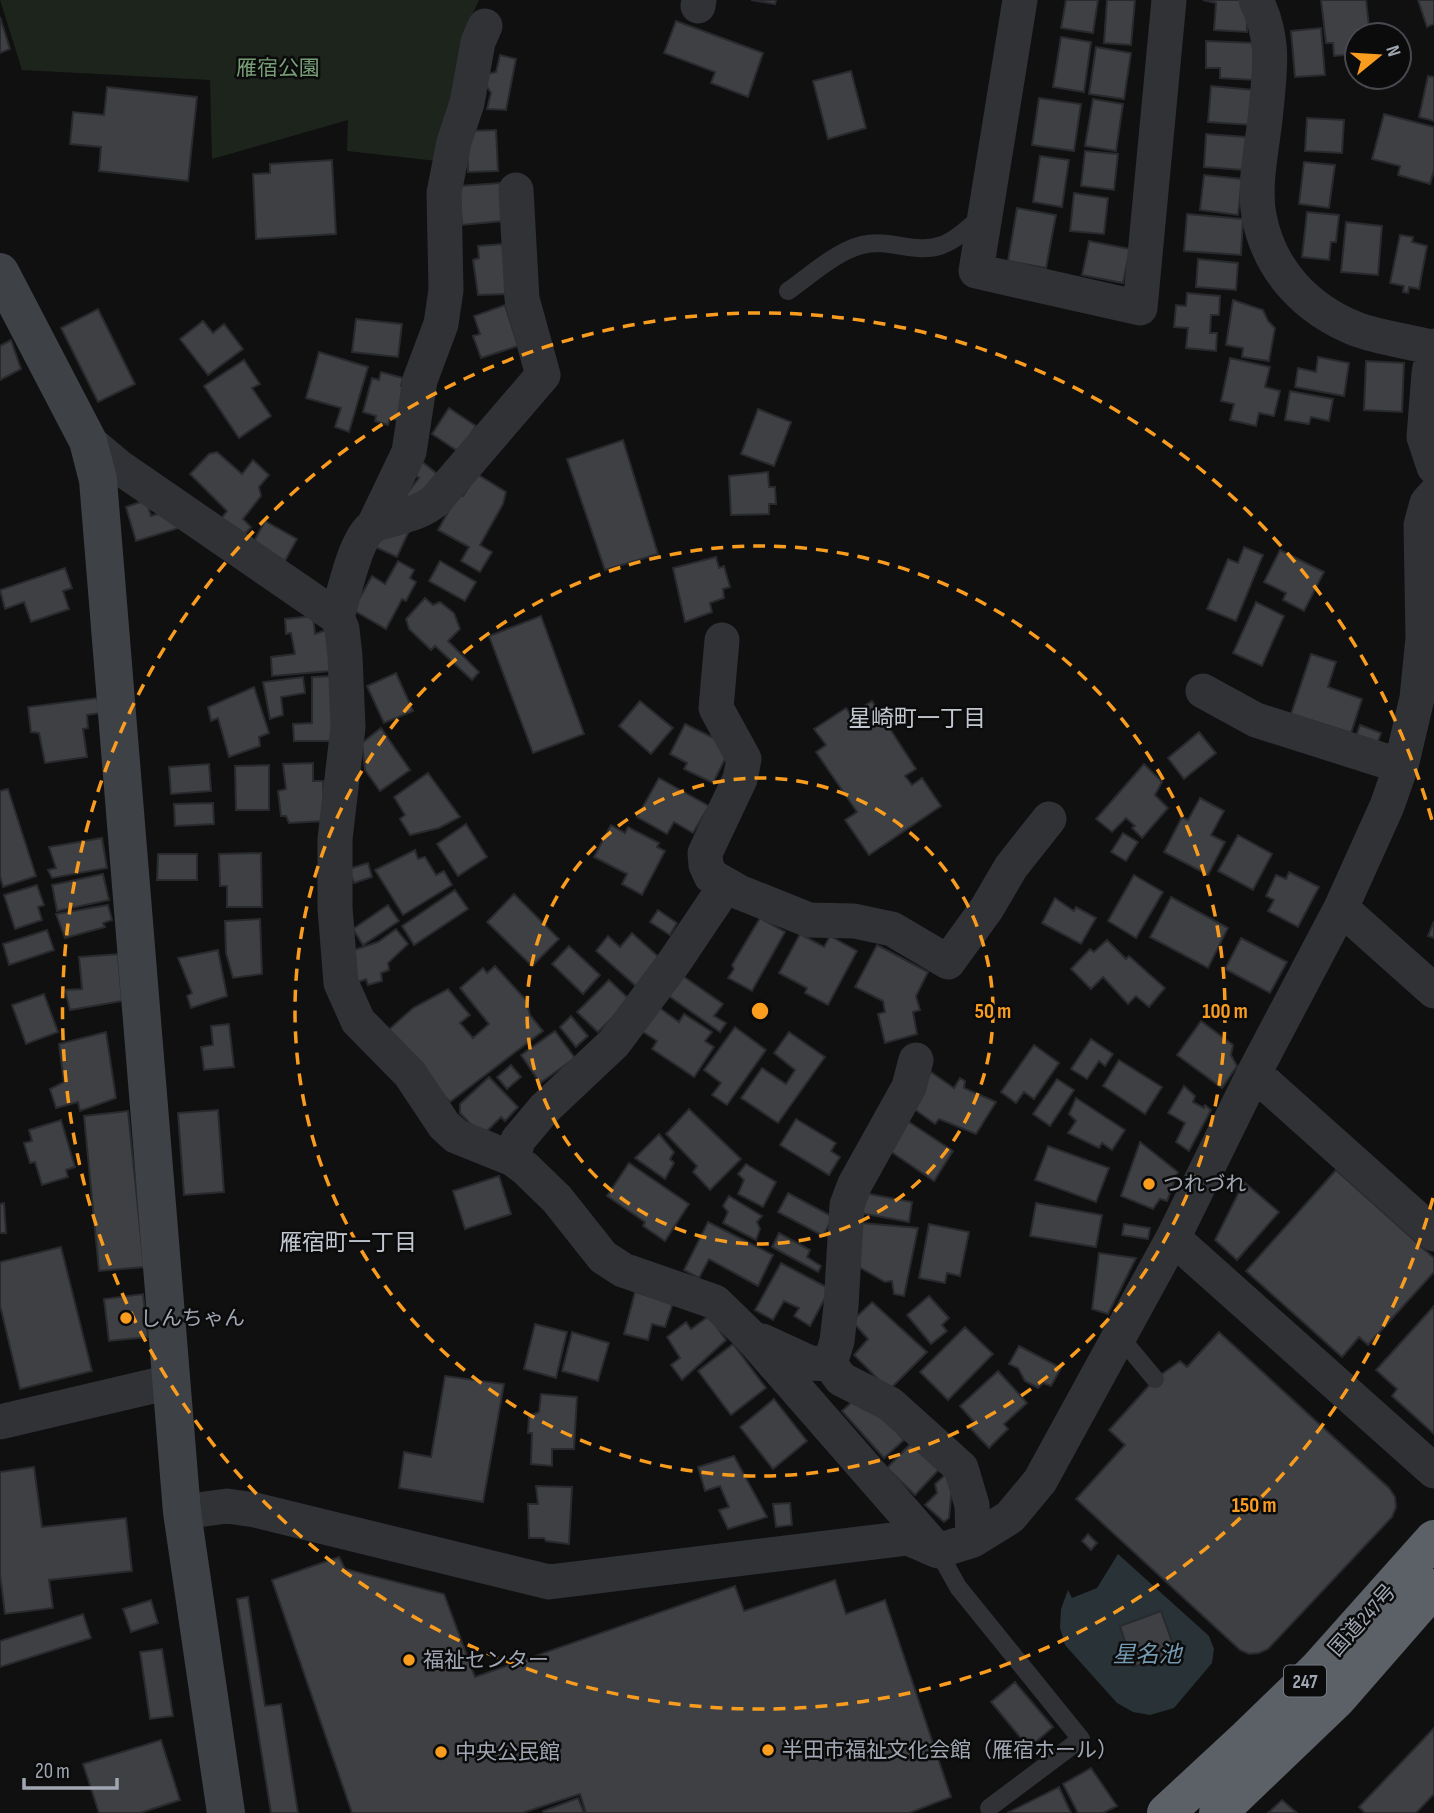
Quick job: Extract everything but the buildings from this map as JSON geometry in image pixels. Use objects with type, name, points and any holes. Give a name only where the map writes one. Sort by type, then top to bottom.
[{"type":"highway","name":"国道247号","points":[[1166,1813],[1318,1669],[1434,1539]]},
{"type":"highway","name":"国道247号","points":[[1218,1813],[1337,1699],[1434,1588]]},
{"type":"street","points":[[1020,0],[976,271],[1140,308],[1169,0]]},
{"type":"street","points":[[1256,0],[1265,18],[1270,42],[1258,190],[1259,215],[1267,244],[1281,272],[1302,297],[1328,316],[1357,329],[1434,347],[1424,437],[1434,467]]},
{"type":"street","points":[[337,617],[354,558],[365,533],[375,523],[409,452],[421,380],[441,324],[446,290],[444,193],[454,142],[467,103],[478,42],[485,26]]},
{"type":"street","points":[[375,523],[422,511],[435,501],[543,375],[522,299],[516,190]]},
{"type":"street","points":[[0,272],[88,441],[99,480],[182,1512],[226,1813]]},
{"type":"street","points":[[88,441],[119,467],[337,617],[342,629],[345,656],[348,727],[335,839],[335,908],[341,983],[358,1021],[411,1074],[444,1125],[456,1136],[513,1159],[540,1181],[603,1257],[623,1270],[715,1302],[750,1336],[939,1551]]},
{"type":"street","points":[[182,1512],[228,1506],[255,1510],[548,1582],[908,1538],[939,1551],[973,1540],[1010,1517],[1041,1481],[1120,1337],[1341,908],[1387,806],[1402,766],[1429,639],[1421,525],[1427,503],[1434,495]]},
{"type":"street","points":[[722,640],[716,708],[744,759],[740,779],[705,853],[711,876],[726,885],[809,920],[854,921],[892,929],[948,962],[987,908],[1011,867],[1049,819]]},
{"type":"street","points":[[1203,691],[1256,720],[1402,766]]},
{"type":"street","points":[[513,1159],[518,1140],[544,1109],[614,1043],[675,961],[726,885]]},
{"type":"street","points":[[1341,908],[1434,991]]},
{"type":"street","points":[[830,1364],[837,1340],[841,1306],[847,1205],[855,1184],[909,1087],[916,1060]]},
{"type":"street","points":[[1254,1073],[1434,1234]]},
{"type":"street","points":[[1172,1238],[1434,1471]]},
{"type":"street","points":[[750,1336],[810,1363],[830,1364]]},
{"type":"street","points":[[830,1364],[841,1379],[891,1404],[961,1468],[972,1505],[973,1540]]},
{"type":"street","points":[[0,1422],[170,1382]]},
{"type":"lane","points":[[788,291],[847,251],[863,245],[885,242],[922,249],[943,245],[984,214]]},
{"type":"lane","points":[[1120,1337],[1156,1379]]},
{"type":"lane","points":[[939,1551],[958,1587],[1081,1739],[989,1808]]},
{"type":"green space","name":"雁宿公園","points":[[0,0],[479,0],[472,15],[437,161],[347,151],[348,120],[212,159],[210,80],[22,70]]},
{"type":"water","name":"星名池","points":[[1118,1554],[1209,1636],[1214,1649],[1212,1663],[1174,1708],[1150,1715],[1133,1712],[1117,1703],[1065,1645],[1060,1628],[1061,1609],[1068,1590],[1072,1598],[1097,1588]]},
{"type":"place","name":"つれづれ","points":[[1149,1184]]},
{"type":"place","name":"しんちゃん","points":[[126,1318]]},
{"type":"place","name":"福祉センター","points":[[409,1660]]},
{"type":"place","name":"半田市福祉文化会館（雁宿ホール）","points":[[768,1750]]},
{"type":"place","name":"中央公民館","points":[[441,1752]]},
{"type":"district","name":"星崎町一丁目","points":[[917,718]]},
{"type":"district","name":"雁宿町一丁目","points":[[348,1242]]}]
